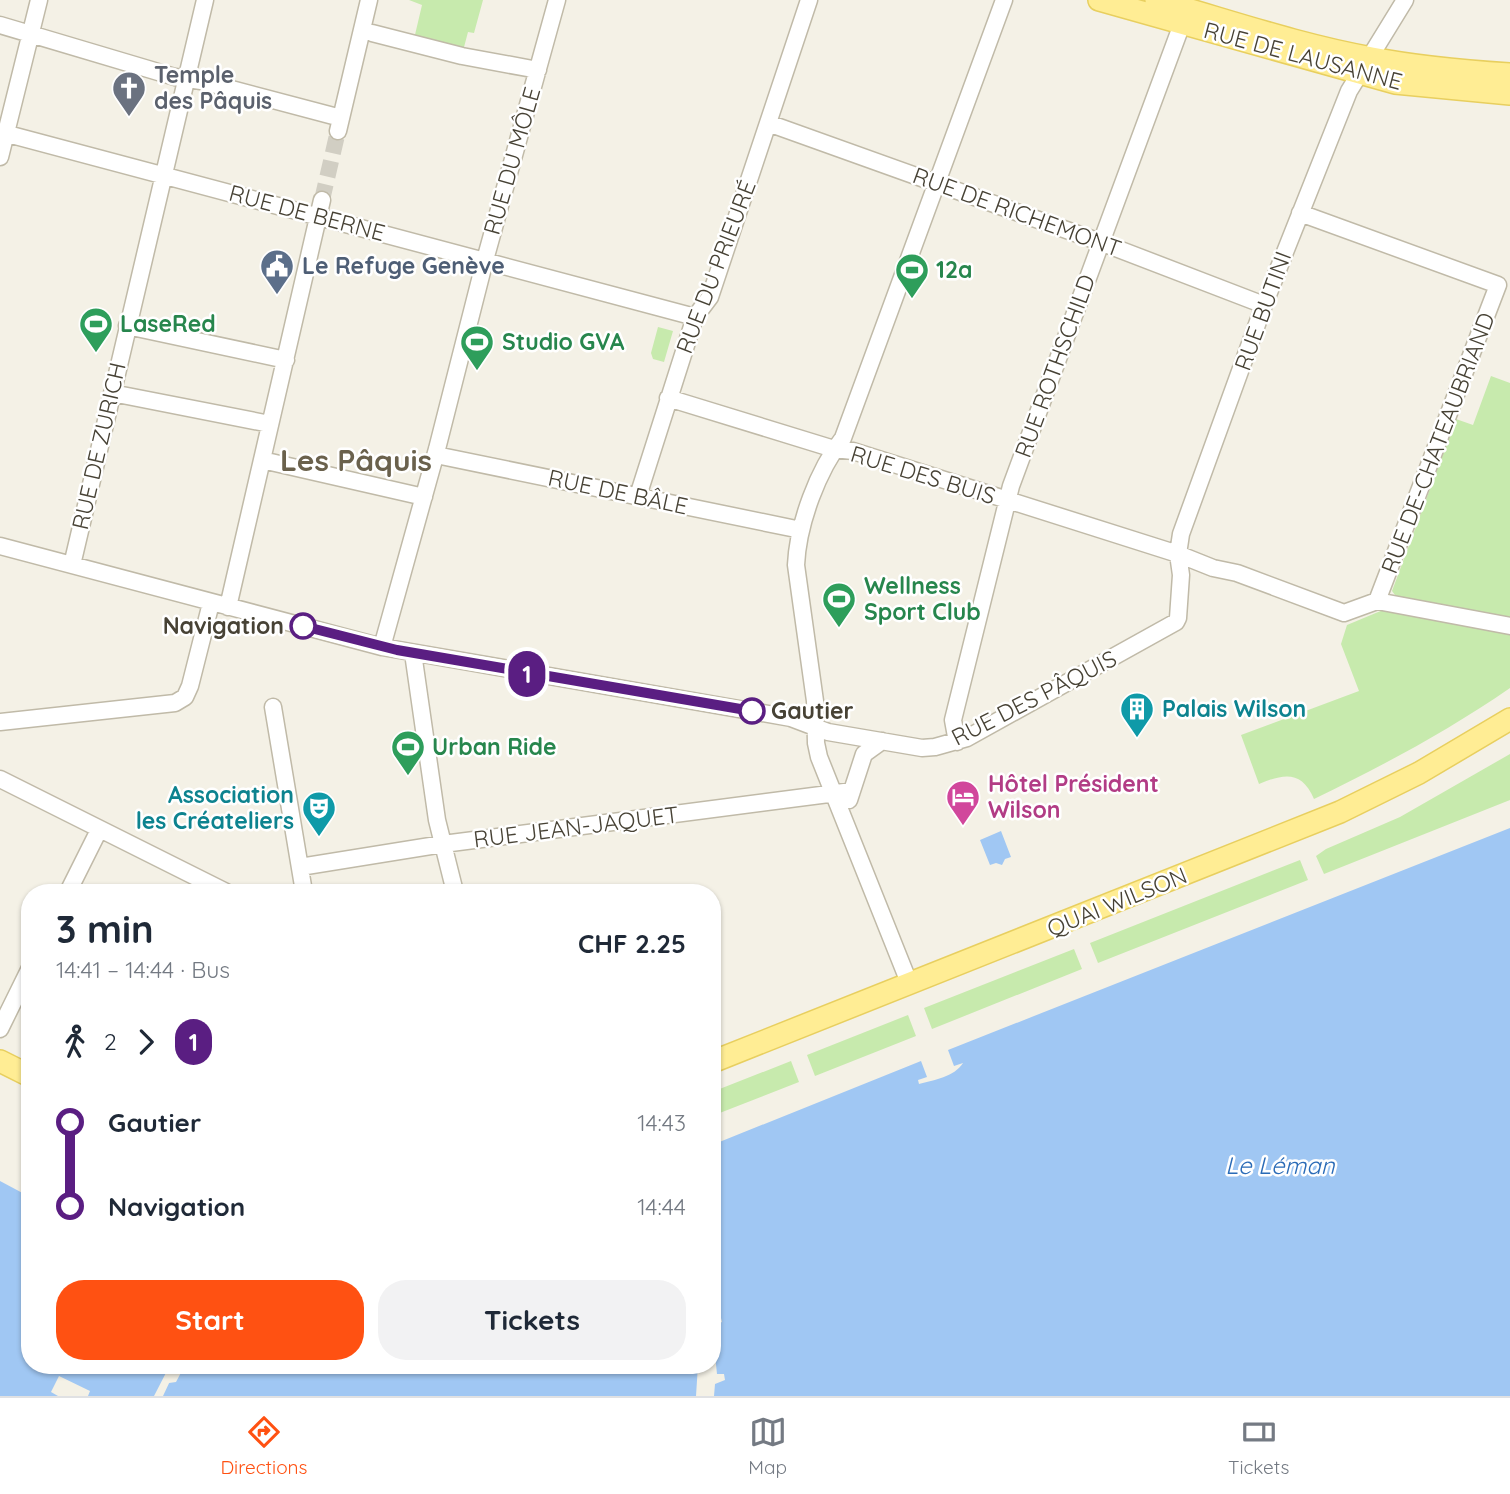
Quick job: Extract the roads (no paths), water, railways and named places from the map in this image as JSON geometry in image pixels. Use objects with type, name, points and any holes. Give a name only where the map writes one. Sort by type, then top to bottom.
[{"type":"main road","name":"RUE DE LAUSANNE","points":[[1099,0],[1186,12]]},
{"type":"main road","points":[[1156,0],[1186,12],[1365,65],[1510,74]]},
{"type":"main road","name":"RUE DE LAUSANNE","points":[[1365,65],[1401,84],[1510,94]]},
{"type":"main road","name":"QUAI WILSON","points":[[721,1058],[1340,812],[1419,773],[1510,719]]},
{"type":"main road","points":[[0,1061],[21,1072]]},
{"type":"street","points":[[0,157],[3,132],[39,0]]},
{"type":"street","name":"RUE DE ZURICH","points":[[72,565],[205,0]]},
{"type":"street","points":[[0,25],[186,80],[201,81],[340,125],[369,0]]},
{"type":"street","name":"RUE DU MÔLE","points":[[382,647],[557,0]]},
{"type":"street","name":"RUE DU PRIEURÉ","points":[[638,496],[695,317],[710,297],[809,0]]},
{"type":"street","points":[[910,985],[819,757],[815,701],[796,565],[801,530],[826,461],[843,438],[1004,0]]},
{"type":"street","points":[[1130,0],[1186,12]]},
{"type":"street","name":"RUE BUTINI","points":[[1178,554],[1181,534],[1264,305],[1349,91],[1405,0]]},
{"type":"street","name":"RUE ROTHSCHILD","points":[[957,741],[953,720],[1006,500],[1186,12]]},
{"type":"street","points":[[372,33],[462,56],[538,70]]},
{"type":"street","points":[[1365,65],[1425,76],[1510,83]]},
{"type":"street","name":"RUE DE RICHEMONT","points":[[768,123],[1100,242],[1264,305]]},
{"type":"street","name":"RUE DE BERNE","points":[[3,132],[163,176],[321,208],[485,260],[695,317]]},
{"type":"street","points":[[228,607],[321,208]]},
{"type":"street","name":"RUE DE-CHATEAUBRIAND","points":[[1300,213],[1498,285],[1377,601]]},
{"type":"street","points":[[127,326],[286,360]]},
{"type":"street","points":[[112,393],[270,424]]},
{"type":"street","name":"RUE DES BUIS","points":[[668,398],[834,449],[853,452],[1178,554]]},
{"type":"street","name":"RUE DE BÂLE","points":[[436,455],[801,530]]},
{"type":"street","points":[[262,460],[424,497]]},
{"type":"street","name":"RUE DES PÂQUIS","points":[[0,545],[382,647],[791,718],[828,732],[922,748],[957,741],[993,724],[1176,622],[1181,575],[1178,554]]},
{"type":"street","name":"RUE DE-CHATEAUBRIAND","points":[[1178,554],[1344,613],[1377,601],[1510,626]]},
{"type":"street","points":[[0,722],[175,703],[185,696],[190,686],[211,603]]},
{"type":"street","points":[[413,653],[437,820],[453,884]]},
{"type":"street","points":[[273,707],[303,884]]},
{"type":"street","points":[[844,820],[864,754],[882,741]]},
{"type":"street","points":[[0,779],[210,884]]},
{"type":"street","name":"RUE JEAN-JAQUET","points":[[300,867],[443,844],[852,791]]},
{"type":"street","points":[[72,884],[99,830]]},
{"type":"street","points":[[0,1029],[21,986]]},
{"type":"water","name":"Le Léman","points":[[1510,828],[1510,1396],[714,1396],[715,1384],[725,1380],[724,1374],[721,1374],[721,1141],[921,1061],[927,1077],[918,1080],[919,1084],[943,1077],[954,1072],[963,1063],[954,1066],[948,1050]]},
{"type":"water","points":[[1001,831],[1011,857],[1005,859],[1002,865],[990,865],[980,840]]},
{"type":"water","points":[[0,1181],[21,1192],[21,1374],[166,1374],[163,1380],[169,1383],[176,1382],[180,1374],[697,1374],[696,1396],[88,1396],[90,1391],[59,1376],[51,1392],[58,1396],[0,1396]]},
{"type":"tunnel","points":[[322,200],[338,131]]},
{"type":"place","name":"Temple des Pâquis","points":[[129,118]]},
{"type":"place","name":"Le Refuge Genève","points":[[277,296]]},
{"type":"place","name":"12a","points":[[912,300]]},
{"type":"place","name":"LaseRed","points":[[96,354]]},
{"type":"place","name":"Studio GVA","points":[[477,372]]},
{"type":"place","name":"Navigation","points":[[303,626]]},
{"type":"place","name":"Wellness Sport Club","points":[[839,629]]},
{"type":"place","name":"Gautier","points":[[752,711]]},
{"type":"place","name":"Palais Wilson","points":[[1137,739]]},
{"type":"place","name":"Urban Ride","points":[[408,777]]},
{"type":"place","name":"Hôtel Président Wilson","points":[[963,827]]},
{"type":"place","name":"Association les Créateliers","points":[[319,838]]},
{"type":"district","name":"Les Pâquis","points":[[356,461]]}]
